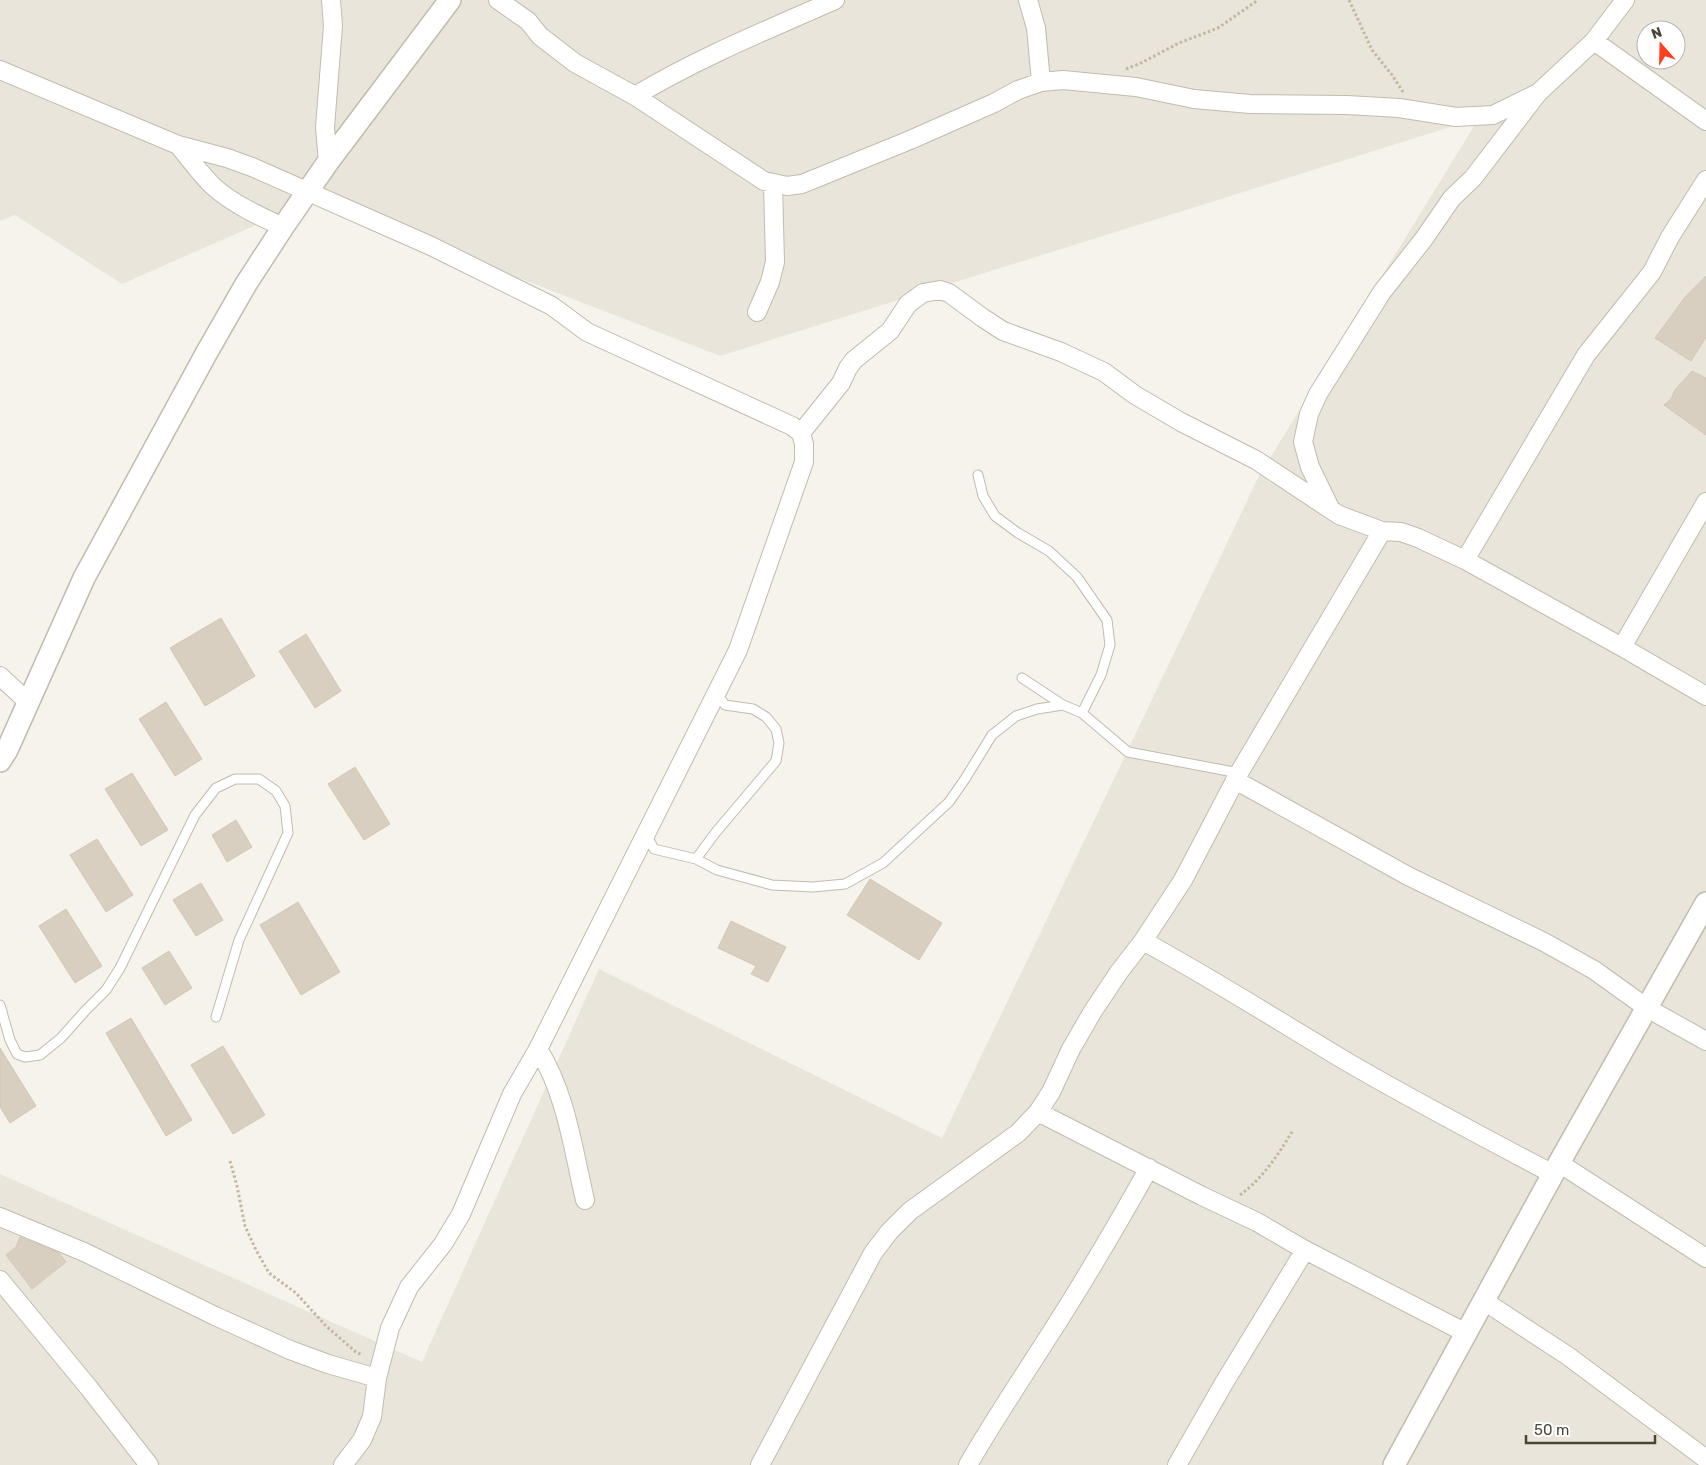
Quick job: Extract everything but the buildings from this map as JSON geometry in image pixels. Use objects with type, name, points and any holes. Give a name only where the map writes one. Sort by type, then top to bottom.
[{"type":"street","points":[[328,162],[325,127],[333,26],[331,0]]},
{"type":"street","points":[[0,761],[7,750],[84,578],[246,284],[328,162],[450,0]]},
{"type":"street","points":[[498,0],[528,21],[540,36],[575,63],[635,96],[756,176],[773,184],[787,186],[802,184],[910,140],[994,103],[1018,90],[1041,82],[1063,80],[1136,87],[1194,99],[1250,104],[1347,105],[1399,108],[1456,118],[1493,115],[1538,93]]},
{"type":"street","points":[[635,96],[711,54],[835,0]]},
{"type":"street","points":[[1028,0],[1036,28],[1041,82]]},
{"type":"street","points":[[1329,507],[1310,467],[1303,442],[1309,414],[1318,394],[1382,292],[1423,240],[1452,198],[1473,178],[1538,93],[1594,41],[1625,0]]},
{"type":"street","points":[[1594,41],[1706,121]]},
{"type":"street","points":[[2,72],[178,145],[227,158],[309,191],[431,246],[552,306],[587,332],[782,422],[801,433],[805,453],[795,490],[738,650],[538,1049],[512,1094],[462,1214],[443,1244],[409,1287],[390,1328],[379,1370],[372,1417],[362,1440],[343,1465]]},
{"type":"street","points":[[178,145],[214,187],[265,219],[283,227]]},
{"type":"street","points":[[1465,560],[1586,355],[1652,272],[1670,237],[1706,180]]},
{"type":"street","points":[[758,312],[770,282],[774,262],[773,184]]},
{"type":"street","points":[[801,433],[841,383],[854,360],[890,330],[908,304],[923,293],[940,290],[949,293],[1003,331],[1061,352],[1104,372],[1135,395],[1181,422],[1256,460],[1339,515],[1382,531],[1401,532],[1418,538],[1465,560],[1706,696]]},
{"type":"street","points":[[1622,647],[1706,502]]},
{"type":"street","points":[[760,1465],[873,1253],[889,1232],[910,1211],[1018,1133],[1038,1112],[1051,1092],[1071,1049],[1089,1019],[1183,880],[1237,776],[1382,531]]},
{"type":"street","points":[[0,676],[28,702]]},
{"type":"street","points":[[1237,776],[1408,876],[1544,942],[1594,970],[1647,1008],[1706,1041]]},
{"type":"street","points":[[1394,1465],[1556,1169],[1706,903]]},
{"type":"street","points":[[1143,941],[1176,958],[1351,1064],[1485,1138],[1556,1169],[1706,1258]]},
{"type":"street","points":[[538,1049],[549,1067],[559,1092],[585,1200]]},
{"type":"street","points":[[1038,1112],[1256,1222],[1305,1250],[1466,1333]]},
{"type":"street","points":[[968,1465],[990,1426],[1112,1236],[1149,1168]]},
{"type":"street","points":[[0,1217],[84,1252],[214,1316],[290,1350],[328,1364],[379,1370]]},
{"type":"street","points":[[1177,1465],[1305,1250]]},
{"type":"street","points":[[0,1280],[89,1388],[149,1465]]},
{"type":"street","points":[[1484,1301],[1568,1356],[1706,1459]]},
{"type":"lane","points":[[978,475],[983,496],[995,516],[1018,533],[1049,551],[1077,577],[1107,620],[1110,645],[1101,675],[1082,713]]},
{"type":"lane","points":[[1022,678],[1063,705],[1082,713],[1128,752],[1237,776]]},
{"type":"lane","points":[[696,858],[776,761],[779,743],[776,729],[766,717],[753,709],[724,706],[717,694]]},
{"type":"lane","points":[[646,833],[654,849],[696,858],[717,870],[772,885],[813,887],[845,884],[883,863],[949,802],[992,735],[1016,716],[1037,709],[1063,705]]},
{"type":"lane","points":[[0,1005],[10,1040],[17,1054],[25,1057],[40,1055],[61,1038],[106,990],[120,968],[196,815],[216,788],[236,779],[259,779],[276,791],[285,806],[288,833],[240,940],[216,1017]]},
{"type":"path","points":[[1124,70],[1179,43],[1218,28],[1258,0]]},
{"type":"path","points":[[1349,0],[1372,50],[1392,75],[1414,110]]},
{"type":"path","points":[[1224,1206],[1244,1192],[1262,1174],[1282,1149],[1293,1130]]},
{"type":"path","points":[[230,1161],[238,1186],[245,1226],[269,1273],[296,1293],[326,1326],[379,1370]]},
{"type":"shaded area","points":[[0,0],[1706,0],[1706,1465],[0,1465],[0,1174],[422,1362],[599,969],[942,1138],[1259,476],[1479,118],[720,356],[315,199],[122,284],[15,215],[0,221]]}]
